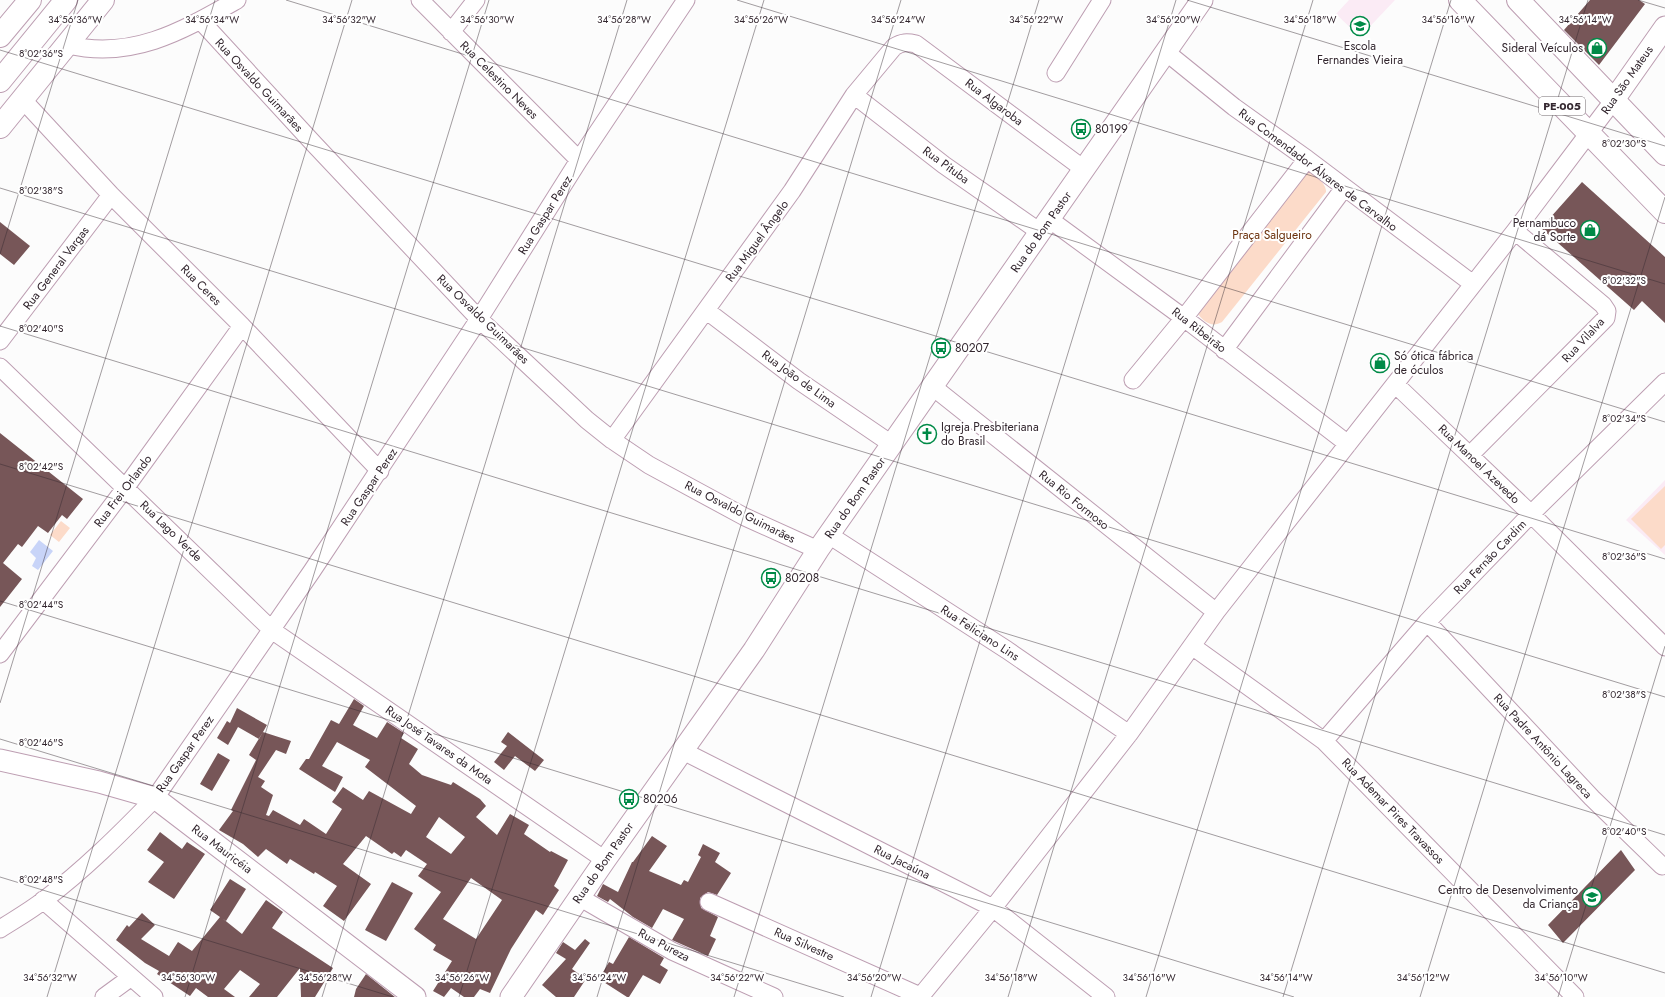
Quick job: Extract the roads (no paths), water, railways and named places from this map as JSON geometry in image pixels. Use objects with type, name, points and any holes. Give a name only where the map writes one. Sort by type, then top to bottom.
[{"type":"main road","points":[[0,36],[30,0]]},
{"type":"main road","points":[[0,81],[66,0]]},
{"type":"main road","points":[[0,127],[103,0]]},
{"type":"main road","name":"PE-005","points":[[1460,0],[1665,212]]},
{"type":"main road","name":"PE-005","points":[[1518,0],[1665,154]]},
{"type":"street","points":[[68,45],[89,50],[135,47],[200,21],[236,0]]},
{"type":"street","name":"Rua Celestino Neves","points":[[420,0],[579,160]]},
{"type":"street","points":[[451,32],[476,0]]},
{"type":"street","name":"Rua Gaspar Perez","points":[[0,930],[43,900],[124,830],[155,798],[273,631],[479,319],[579,160],[686,0]]},
{"type":"street","points":[[1056,73],[1102,0]]},
{"type":"street","name":"Rua do Bom Pastor","points":[[511,997],[579,897],[754,650],[823,543],[893,445],[1044,226],[1085,170],[1202,0]]},
{"type":"street","name":"Rua Osvaldo Guimarães","points":[[200,21],[479,319],[587,420],[612,440],[648,465],[745,517],[823,543]]},
{"type":"street","name":"Rua São Mateus","points":[[920,997],[993,908],[1129,734],[1216,612],[1515,231],[1589,134],[1665,27]]},
{"type":"street","name":"Rua Algaroba","points":[[901,43],[908,42],[916,44],[1085,170]]},
{"type":"street","name":"Rua Miguel Ângelo","points":[[612,440],[792,192],[854,95],[894,47],[901,43]]},
{"type":"street","name":"Rua Comendador Álvares de Carvalho","points":[[1166,52],[1234,107],[1307,159],[1473,284]]},
{"type":"street","name":"Rua Pituba","points":[[854,95],[944,165],[1044,226]]},
{"type":"street","name":"Rua Ceres","points":[[23,100],[111,195],[242,326],[380,470]]},
{"type":"street","points":[[1132,380],[1184,318],[1307,159]]},
{"type":"street","points":[[1224,350],[1344,188]]},
{"type":"street","name":"Rua General Vargas","points":[[0,341],[111,195]]},
{"type":"street","name":"Rua Ribeirão","points":[[1044,226],[1184,318],[1348,444]]},
{"type":"street","name":"Rua Vilalva","points":[[1470,454],[1606,318],[1607,311],[1603,305],[1515,231]]},
{"type":"street","name":"Rua João de Lima","points":[[707,311],[799,381],[893,445]]},
{"type":"street","name":"Rua Frei Orlando","points":[[1,652],[126,487],[242,326]]},
{"type":"street","name":"Rua Lago Verde","points":[[0,367],[126,487],[273,631]]},
{"type":"street","name":"Rua Fernão Cardim","points":[[1324,741],[1427,622],[1531,514],[1665,382]]},
{"type":"street","name":"Rua Manoel Azevedo","points":[[1395,384],[1470,454],[1664,644]]},
{"type":"street","name":"Rua Rio Formoso","points":[[933,387],[1216,612]]},
{"type":"street","name":"Rua Feliciano Lins","points":[[823,543],[1007,650],[1129,734]]},
{"type":"street","name":"Rua Padre Antônio Lagreca","points":[[1427,622],[1592,798],[1662,866]]},
{"type":"street","name":"Rua José Tavares da Mota","points":[[273,631],[605,860]]},
{"type":"street","name":"Rua Ademar Pires Travassos","points":[[1192,646],[1324,741],[1576,997]]},
{"type":"street","name":"Rua Jacaúna","points":[[683,750],[993,908],[1106,997]]},
{"type":"street","name":"Rua Mauricéia","points":[[0,760],[99,782],[155,798],[415,997]]},
{"type":"street","name":"Rua Pureza","points":[[579,897],[672,951],[774,997]]},
{"type":"street","points":[[43,900],[130,978],[154,997]]},
{"type":"street","name":"Rua Silvestre","points":[[709,902],[920,997]]},
{"type":"street","points":[[104,997],[130,978]]},
{"type":"water","points":[[39,540],[53,551],[38,570],[32,566],[36,558],[30,552]]},
{"type":"place","name":"Escola Fernandes Vieira","points":[[1360,26]]},
{"type":"place","name":"Sideral Veículos","points":[[1597,48]]},
{"type":"place","name":"80199","points":[[1081,129]]},
{"type":"place","name":"Pernambuco dá Sorte","points":[[1590,230]]},
{"type":"place","name":"80207","points":[[941,348]]},
{"type":"place","name":"Só ótica fábrica de óculos","points":[[1380,363]]},
{"type":"place","name":"Igreja Presbiteriana do Brasil","points":[[927,434]]},
{"type":"place","name":"80208","points":[[771,578]]},
{"type":"place","name":"80206","points":[[629,799]]},
{"type":"place","name":"Centro de Desenvolvimento da Criança","points":[[1592,897]]},
{"type":"park label","name":"Praça Salgueiro","points":[[1272,235]]}]
